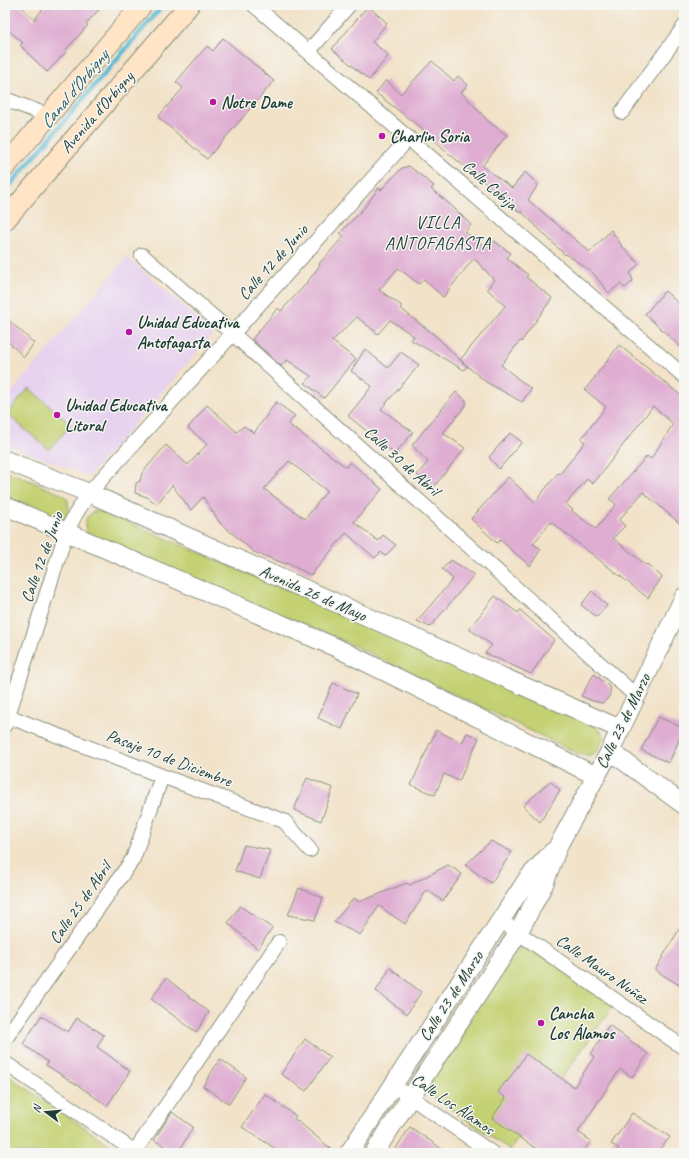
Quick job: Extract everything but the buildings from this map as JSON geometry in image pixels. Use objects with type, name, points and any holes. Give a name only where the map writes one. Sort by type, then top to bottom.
[{"type":"main road","name":"Avenida d'Orbigny","points":[[5,167],[142,5]]},
{"type":"main road","name":"Avenida d'Orbigny","points":[[5,220],[189,5]]},
{"type":"street","name":"Calle Cobija","points":[[254,5],[684,376]]},
{"type":"street","points":[[309,51],[349,5]]},
{"type":"street","points":[[622,112],[684,26]]},
{"type":"street","points":[[5,99],[49,116]]},
{"type":"street","name":"Calle 12 de Junio","points":[[6,719],[66,533],[89,493],[409,138]]},
{"type":"street","name":"Calle 30 de Abril","points":[[142,255],[233,334],[636,696]]},
{"type":"street","name":"Avenida 26 de Mayo","points":[[5,460],[89,493],[620,730]]},
{"type":"street","points":[[5,506],[335,647],[596,776]]},
{"type":"street","name":"Calle 23 de Marzo","points":[[374,1153],[518,933],[544,884],[559,844],[610,751],[684,597]]},
{"type":"street","name":"Pasaje 10 de Diciembre","points":[[6,719],[284,821],[310,850]]},
{"type":"street","points":[[610,751],[684,805]]},
{"type":"street","name":"Calle 25 de Abril","points":[[5,1039],[132,859],[162,776]]},
{"type":"street","name":"Calle 23 de Marzo","points":[[349,1153],[528,878],[559,844]]},
{"type":"street","name":"Calle Mauro Nuñez","points":[[500,920],[684,1048]]},
{"type":"street","points":[[5,1063],[136,1152],[279,942]]},
{"type":"street","name":"Calle Los Álamos","points":[[394,1086],[492,1153]]},
{"type":"shaded area","points":[[127,257],[214,333],[89,476],[5,444],[5,400]]},
{"type":"green space","points":[[29,388],[71,425],[49,450],[7,414]]},
{"type":"green space","points":[[5,470],[63,495],[68,500],[69,512],[59,521],[5,496]]},
{"type":"green space","points":[[99,510],[355,619],[595,726],[604,735],[601,745],[593,754],[579,754],[342,640],[88,535],[85,527],[86,520],[94,511]]},
{"type":"green space","points":[[526,944],[614,1005],[510,1150],[428,1093],[426,1087],[520,945]]},
{"type":"green space","points":[[5,1074],[122,1153],[5,1153]]},
{"type":"waterway","name":"Canal d'Orbigny","points":[[5,191],[163,5]]},
{"type":"place","name":"Notre Dame","points":[[213,102]]},
{"type":"place","name":"Charlin Soria","points":[[382,136]]},
{"type":"place","name":"Unidad Educativa Antofagasta","points":[[129,332]]},
{"type":"place","name":"Unidad Educativa Litoral","points":[[57,415]]},
{"type":"place","name":"Cancha Los Álamos","points":[[541,1023]]},
{"type":"district","name":"VILLA ANTOFAGASTA","points":[[438,232]]}]
